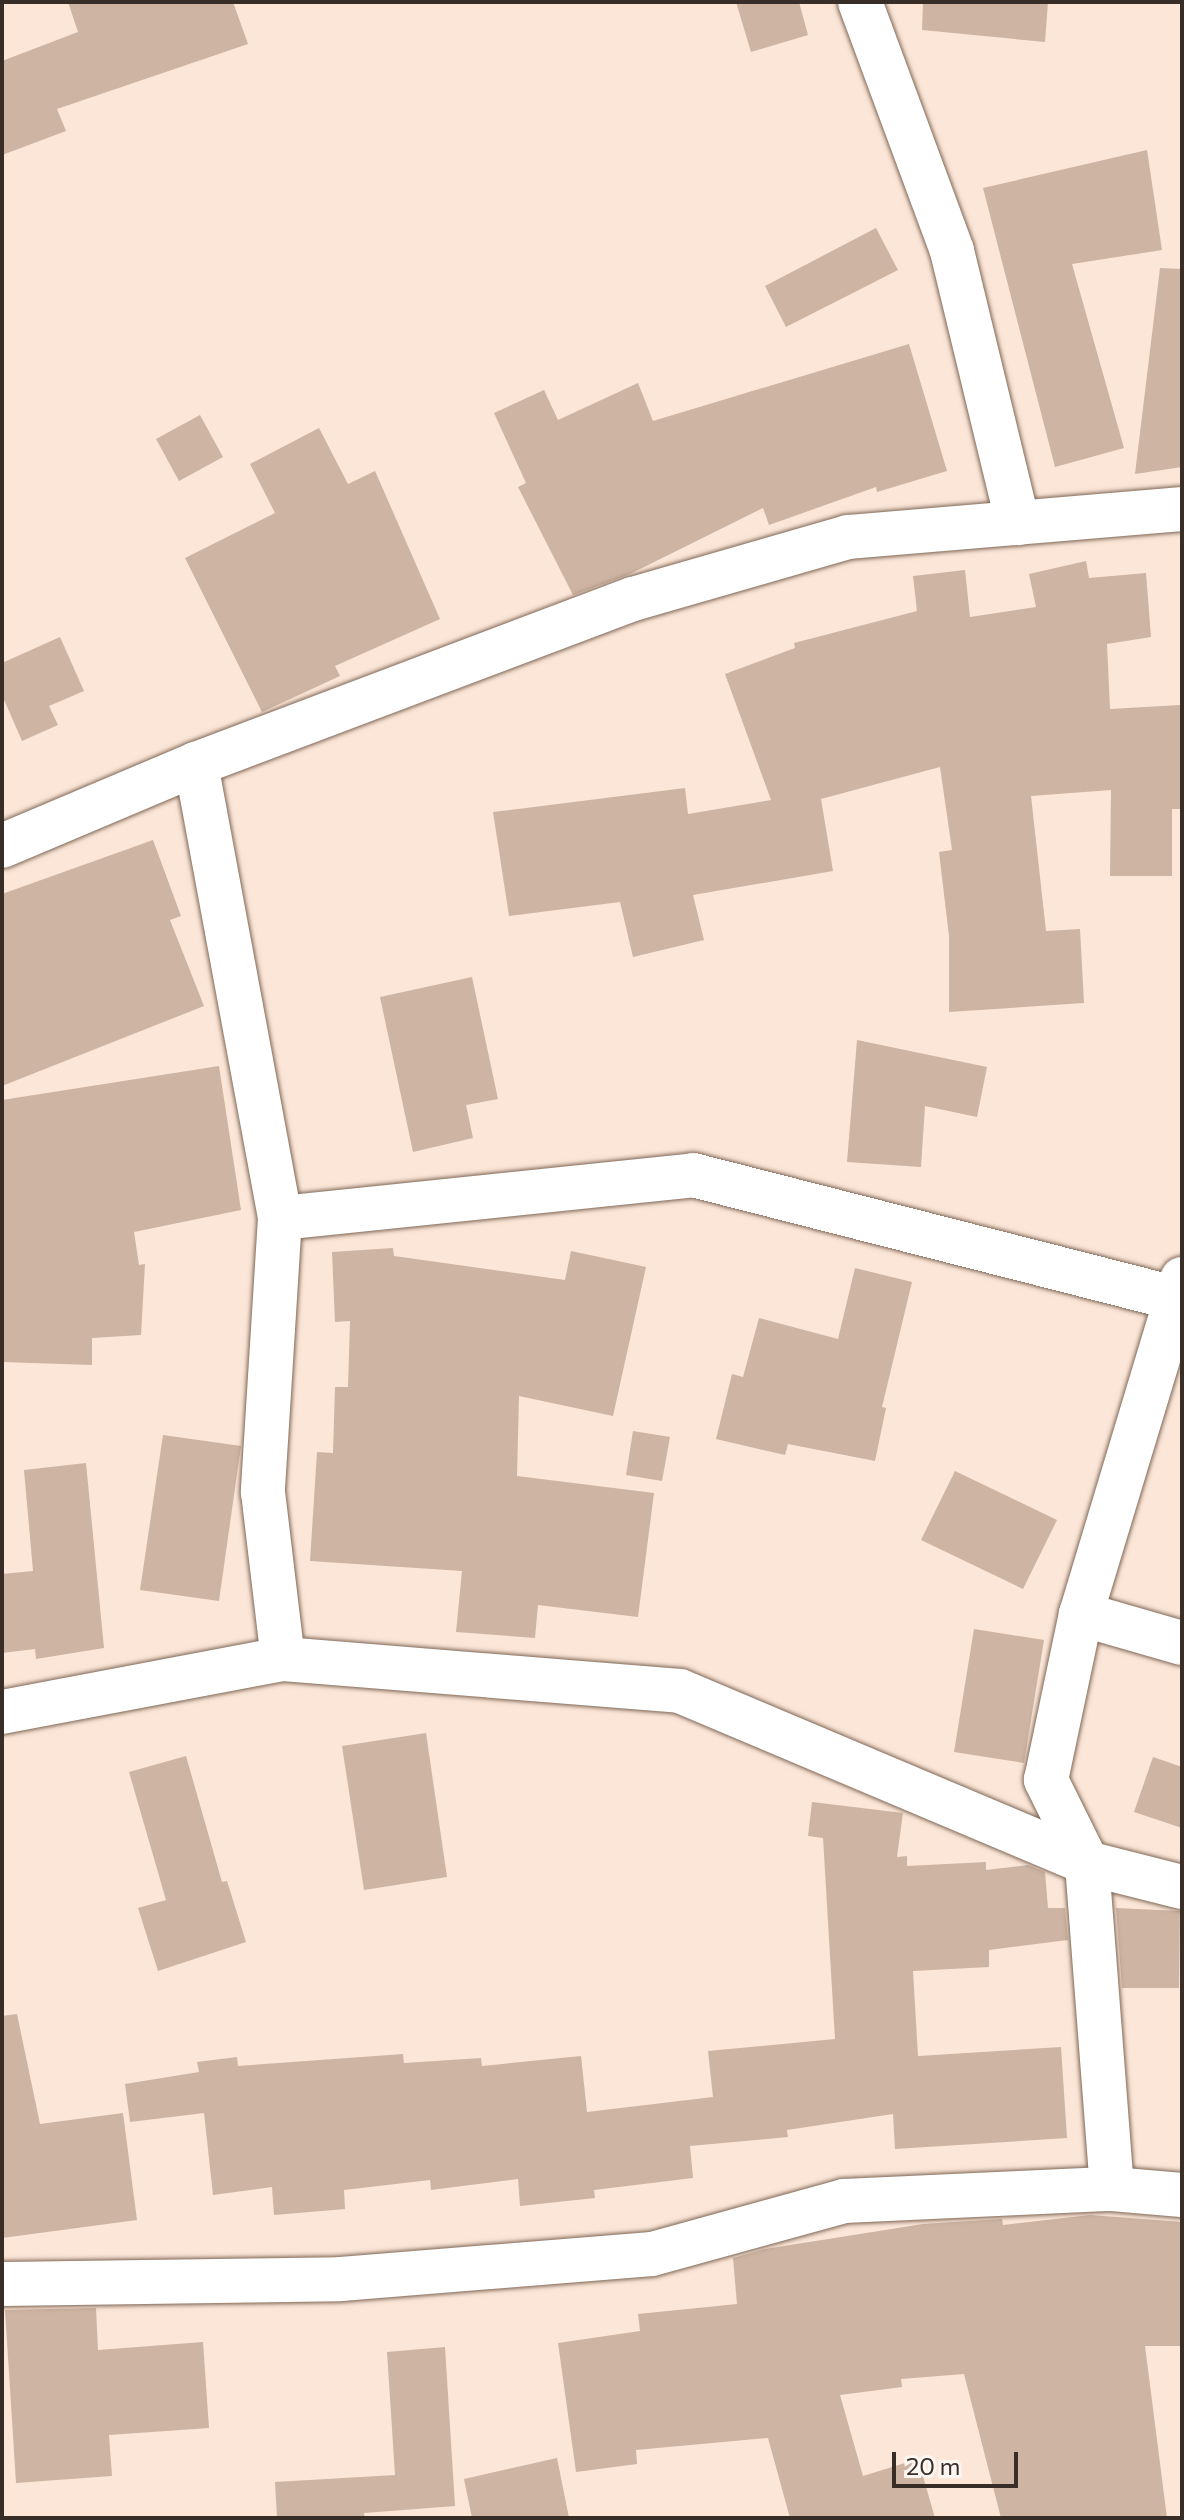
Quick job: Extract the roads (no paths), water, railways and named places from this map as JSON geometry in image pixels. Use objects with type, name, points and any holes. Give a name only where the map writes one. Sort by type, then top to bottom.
[{"type":"street","points":[[860,2],[952,251],[1018,523]]},
{"type":"street","points":[[2,846],[196,764],[633,599],[848,537],[1182,509]]},
{"type":"street","points":[[196,764],[280,1218],[263,1492],[283,1659]]},
{"type":"street","points":[[280,1218],[693,1175],[1177,1314],[1081,1614],[1046,1780],[1087,1863],[1112,2189]]},
{"type":"street","points":[[1081,1614],[1182,1643]]},
{"type":"street","points":[[2,1712],[283,1659],[680,1691],[1087,1863],[1182,1887]]},
{"type":"street","points":[[2,2284],[341,2279],[652,2254],[844,2201],[1112,2189],[1182,2195]]}]
